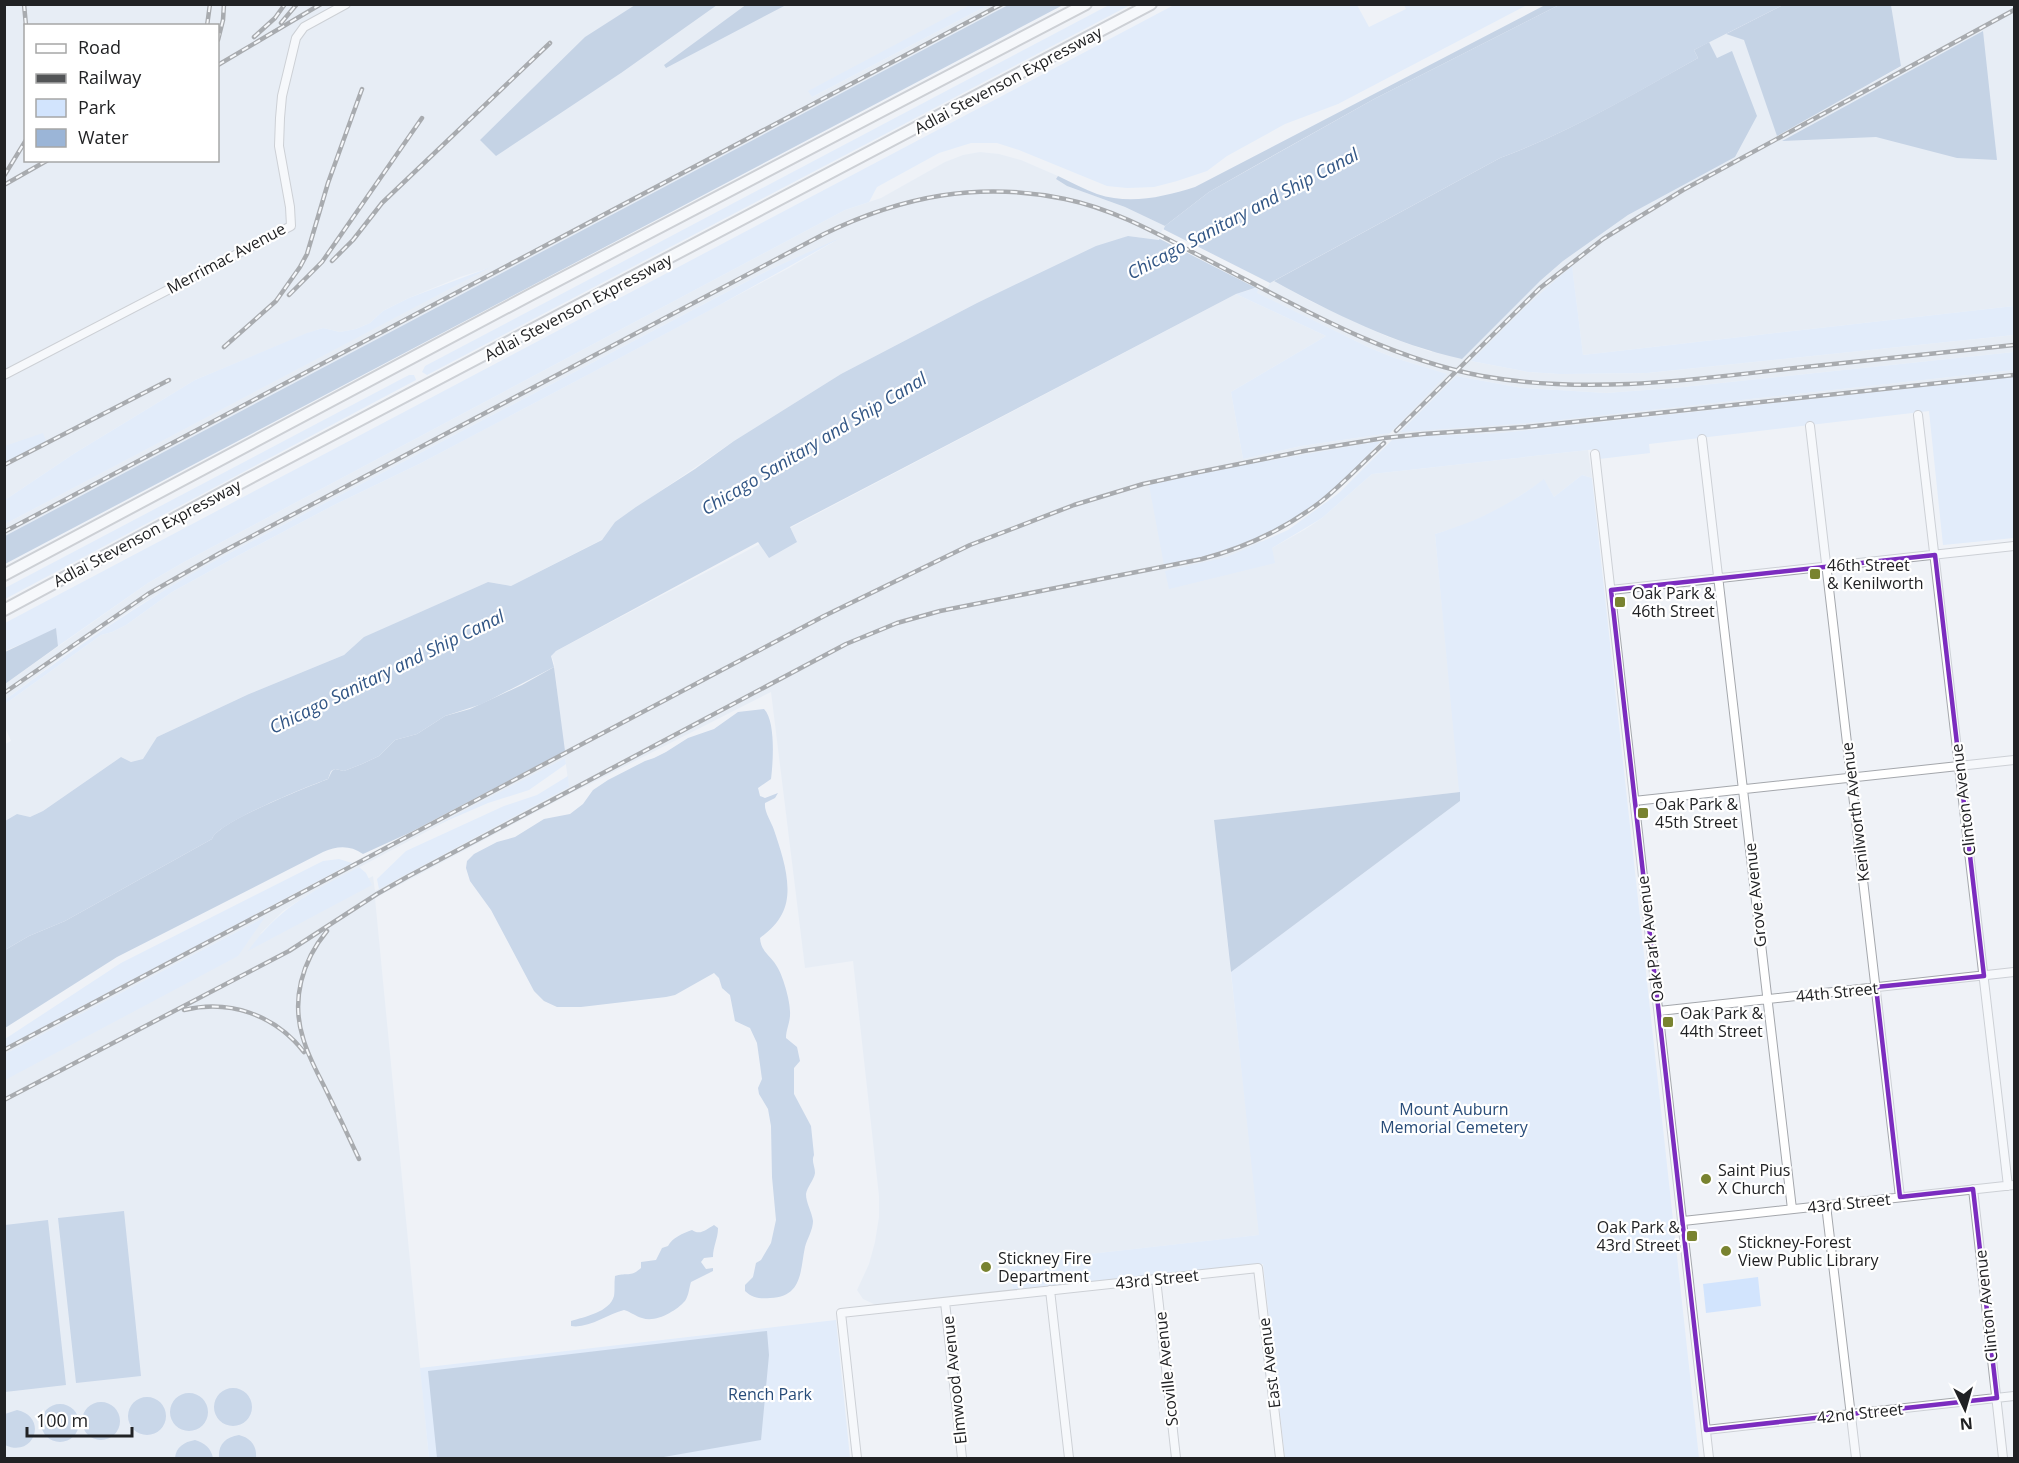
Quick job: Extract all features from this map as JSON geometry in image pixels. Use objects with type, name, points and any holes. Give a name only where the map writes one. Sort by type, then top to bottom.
[{"type":"highway","name":"Adlai Stevenson Expressway","points":[[4,575],[530,295],[1086,4]]},
{"type":"highway","name":"Adlai Stevenson Expressway","points":[[4,610],[248,479],[1151,4]]},
{"type":"street","name":"Merrimac Avenue","points":[[4,375],[291,226],[290,207],[279,146],[282,96],[294,46],[296,38],[304,27],[346,4]]},
{"type":"street","name":"Clinton Avenue","points":[[1918,415],[2011,1185]]},
{"type":"street","name":"Kenilworth Avenue","points":[[1810,426],[1900,1197]]},
{"type":"street","name":"Grove Avenue","points":[[1702,439],[1792,1209]]},
{"type":"street","name":"Oak Park Avenue","points":[[1596,454],[1709,1458]]},
{"type":"street","points":[[1611,590],[2014,546]]},
{"type":"street","points":[[1634,801],[2014,760]]},
{"type":"street","name":"44th Street","points":[[1659,1011],[2014,972]]},
{"type":"street","name":"43rd Street","points":[[1683,1221],[2011,1185]]},
{"type":"street","name":"Clinton Avenue","points":[[1973,1189],[2003,1458]]},
{"type":"street","points":[[1826,1205],[1856,1458]]},
{"type":"street","name":"43rd Street","points":[[857,1458],[841,1313],[1258,1268]]},
{"type":"street","name":"East Avenue","points":[[1258,1268],[1280,1458]]},
{"type":"street","name":"Scoville Avenue","points":[[1156,1279],[1176,1458]]},
{"type":"street","points":[[1050,1290],[1069,1458]]},
{"type":"street","name":"Elmwood Avenue","points":[[945,1302],[963,1458]]},
{"type":"street","name":"42nd Street","points":[[1706,1430],[2014,1396]]},
{"type":"highlighted area","points":[[1935,555],[1984,976],[1876,987],[1900,1197],[1973,1189],[1997,1398],[1706,1430],[1611,590]]},
{"type":"shaded area","points":[[747,4],[786,5],[666,68],[664,65]]},
{"type":"shaded area","points":[[1010,4],[1063,5],[5,564],[5,536]]},
{"type":"shaded area","points":[[4,5],[972,5],[809,91],[812,97],[988,5],[1010,5],[5,536],[5,524],[486,269],[409,298],[383,311],[370,323],[356,329],[340,332],[323,328],[195,380],[75,453],[5,500]]},
{"type":"shaded area","points":[[635,5],[717,5],[621,73],[496,156],[480,140],[585,37]]},
{"type":"shaded area","points":[[1545,5],[1559,5],[1374,99],[1267,159],[1209,192],[1165,226],[1125,207],[1067,186],[1056,179],[1058,176],[1097,194],[1122,199],[1159,197],[1195,187]]},
{"type":"shaded area","points":[[1783,5],[1891,5],[1901,66],[1777,136],[1744,40],[1726,34]]},
{"type":"shaded area","points":[[1891,5],[2014,5],[2014,306],[1583,355],[1572,267],[1525,307],[1471,361],[1528,372],[1647,373],[2014,335],[2014,352],[1674,388],[1606,393],[1522,388],[1456,376],[1400,431],[1542,422],[2014,370],[2014,377],[1500,433],[1392,440],[1398,433],[1393,429],[1446,374],[1370,348],[1256,293],[1258,289],[1265,292],[1270,283],[1274,281],[1310,301],[1386,336],[1431,352],[1540,281],[1563,261],[1628,215],[1670,191],[1731,52],[1717,58],[1709,42],[1726,34],[1744,39],[1777,135],[1901,67]]},
{"type":"shaded area","points":[[1983,31],[1997,160],[1957,158],[1876,137],[1782,141]]},
{"type":"shaded area","points":[[1709,42],[1717,58],[1732,51],[1757,116],[1735,157],[1628,215],[1563,261],[1462,359],[1437,353],[1365,327],[1274,281],[1500,158],[1526,148],[1625,99],[1698,58],[1694,50]]},
{"type":"shaded area","points":[[980,152],[1021,160],[1058,176],[1056,179],[1067,186],[1125,207],[1165,226],[1159,240],[1128,236],[977,303],[841,374],[734,441],[615,522],[603,539],[511,586],[488,582],[365,637],[344,655],[249,694],[157,737],[144,759],[131,762],[121,757],[43,811],[30,817],[17,814],[5,821],[5,744],[11,741],[5,727],[5,704],[101,635],[126,625],[172,592],[241,554],[421,463],[787,269],[835,241],[769,270],[220,558],[136,607],[71,650],[5,700],[5,684],[148,583],[845,210],[881,198],[945,162]]},
{"type":"shaded area","points":[[1236,294],[1326,336],[1231,392],[1243,459],[1301,446],[1390,433],[1381,441],[1244,465],[1262,543],[1272,548],[1322,518],[1372,474],[1588,450],[1592,478],[1582,475],[1554,497],[1544,480],[1500,509],[1462,526],[1435,534],[1460,792],[1214,820],[1260,1235],[1010,1263],[1013,1291],[878,1306],[863,1299],[857,1290],[869,1264],[875,1242],[879,1217],[879,1196],[853,961],[805,968],[771,692],[570,794],[375,898],[429,1458],[5,1458],[5,1070],[248,941],[263,918],[5,1054],[5,1047],[564,751],[554,663],[551,655]],"holes":[[[565,758],[569,787],[375,891],[373,876],[260,934],[283,911],[309,894]]]},
{"type":"shaded area","points":[[56,628],[58,646],[5,684],[5,652]]},
{"type":"shaded area","points":[[554,667],[565,751],[409,833],[363,854],[343,847],[323,852],[117,957],[5,1028],[5,950],[29,936],[65,921],[212,839],[229,824],[246,815],[328,779],[335,769],[344,771],[362,764],[379,756],[395,740],[417,734],[445,716],[470,709]]},
{"type":"shaded area","points":[[1460,792],[1460,801],[1231,972],[1214,820]]},
{"type":"shaded area","name":"Rench Park","points":[[767,1331],[769,1355],[761,1440],[658,1458],[437,1458],[428,1371]]},
{"type":"green space","points":[[972,4],[988,5],[812,97],[808,91]]},
{"type":"green space","points":[[1109,5],[1130,5],[427,375],[422,372],[425,366]]},
{"type":"green space","points":[[1174,5],[1357,5],[1369,27],[1406,9],[1404,5],[1527,5],[1338,104],[1285,124],[1227,156],[1207,171],[1154,187],[1107,186],[997,143],[971,143],[939,153],[877,187],[869,202],[845,210],[184,562],[148,583],[58,646],[56,629],[5,651],[5,623]]},
{"type":"green space","points":[[842,237],[714,308],[421,463],[334,505],[172,592],[126,625],[101,635],[5,704],[5,700],[110,625],[220,558],[769,270]]},
{"type":"green space","points":[[1572,266],[1583,355],[2014,306],[2014,335],[1647,373],[1528,372],[1471,361],[1525,307]]},
{"type":"green space","points":[[491,267],[5,524],[5,500],[75,453],[195,380],[307,333],[323,328],[340,332],[356,329],[370,323],[383,311],[409,298]]},
{"type":"green space","points":[[1256,288],[1257,293],[1370,348],[1447,374],[1390,433],[1301,446],[1243,459],[1231,392],[1326,336],[1236,294]]},
{"type":"green space","points":[[2014,352],[2014,370],[1542,422],[1400,432],[1456,376],[1522,388],[1606,393],[1674,388]]},
{"type":"green space","points":[[409,375],[414,375],[416,380],[5,599],[5,588]]},
{"type":"green space","points":[[2014,377],[2014,538],[1943,545],[1929,411],[1649,444],[1650,453],[1599,459],[1597,449],[1372,474],[1322,518],[1272,548],[1275,563],[1169,589],[1165,571],[1227,557],[1288,530],[1339,493],[1392,440],[1500,433]]},
{"type":"green space","points":[[43,433],[46,441],[5,462],[5,446]]},
{"type":"green space","points":[[1381,441],[1325,496],[1288,522],[1228,549],[1164,565],[1149,485],[1244,465]]},
{"type":"green space","name":"Mount Auburn Memorial Cemetery","points":[[1582,475],[1592,478],[1699,1458],[1285,1458],[1263,1264],[1013,1291],[1010,1263],[1259,1235],[1231,972],[1460,801],[1435,534],[1492,512],[1544,479],[1554,497]]},
{"type":"green space","points":[[565,758],[566,764],[529,790],[488,803],[437,825]]},
{"type":"green space","points":[[568,776],[569,787],[379,889],[377,879],[406,851],[504,806],[537,795]]},
{"type":"green space","points":[[339,859],[352,863],[5,1047],[5,1039],[121,963],[323,861]]},
{"type":"green space","points":[[359,867],[366,873],[372,885],[248,951],[285,911]]},
{"type":"green space","points":[[265,917],[238,956],[5,1080],[5,1054]]},
{"type":"green space","points":[[1758,1277],[1761,1306],[1706,1313],[1703,1284]]},
{"type":"green space","name":"Rench Park","points":[[836,1320],[850,1458],[429,1458],[420,1368]]},
{"type":"water","name":"Chicago Sanitary and Ship Canal","points":[[1559,5],[1783,5],[1694,50],[1698,58],[1601,112],[1500,158],[1270,283],[1236,294],[790,527],[797,542],[769,558],[758,542],[556,651],[551,656],[554,667],[482,704],[445,716],[417,734],[395,740],[379,756],[362,764],[344,771],[335,769],[331,771],[328,779],[284,797],[229,824],[212,839],[65,921],[29,936],[5,950],[5,821],[17,814],[30,817],[43,811],[121,757],[131,762],[143,759],[157,737],[249,694],[344,655],[364,637],[488,582],[511,586],[602,540],[615,522],[636,507],[734,441],[841,374],[977,303],[1096,246],[1128,236],[1159,240],[1165,226],[1209,192],[1374,99]]},
{"type":"water","points":[[764,709],[768,715],[772,732],[772,772],[771,779],[758,788],[760,796],[765,798],[778,793],[775,798],[765,803],[765,806],[786,872],[787,894],[786,904],[780,918],[760,938],[764,950],[779,970],[788,997],[790,1015],[786,1038],[797,1047],[800,1061],[794,1068],[794,1094],[811,1126],[815,1173],[806,1194],[813,1224],[805,1247],[798,1281],[789,1293],[763,1298],[754,1297],[745,1291],[745,1285],[753,1277],[756,1263],[761,1260],[771,1243],[776,1220],[771,1126],[768,1109],[759,1094],[758,1088],[762,1079],[757,1043],[750,1028],[735,1021],[730,995],[722,988],[719,978],[714,973],[675,995],[666,997],[581,1007],[557,1007],[544,1001],[534,991],[491,910],[470,881],[466,868],[467,861],[474,854],[497,842],[515,837],[544,819],[570,814],[583,804],[593,790],[608,780],[666,752],[688,738],[714,729],[738,712]]},
{"type":"water","points":[[124,1211],[141,1376],[76,1383],[58,1218]]},
{"type":"water","points":[[48,1220],[66,1385],[5,1392],[5,1225]]},
{"type":"water","points":[[714,1225],[718,1228],[713,1257],[704,1258],[701,1262],[706,1269],[713,1268],[713,1271],[691,1282],[685,1301],[676,1309],[653,1319],[640,1317],[624,1310],[591,1323],[571,1326],[571,1321],[596,1313],[612,1302],[615,1276],[634,1273],[641,1268],[641,1262],[656,1260],[662,1248],[668,1246],[682,1234],[692,1230],[701,1232]]},
{"type":"water","points":[[233,1388],[247,1393],[252,1407],[247,1421],[233,1426],[219,1421],[214,1407],[219,1393]]},
{"type":"water","points":[[189,1393],[203,1398],[208,1412],[203,1426],[189,1431],[175,1426],[170,1412],[175,1398]]},
{"type":"water","points":[[147,1397],[161,1402],[166,1416],[161,1430],[147,1435],[133,1430],[128,1416],[133,1402]]},
{"type":"water","points":[[101,1402],[115,1407],[120,1421],[115,1435],[101,1440],[87,1435],[82,1421],[87,1407]]},
{"type":"water","points":[[60,1404],[74,1409],[79,1423],[74,1437],[60,1442],[46,1437],[41,1423],[46,1409]]},
{"type":"water","points":[[17,1410],[27,1414],[33,1420],[35,1428],[30,1442],[15,1448],[5,1445],[5,1414]]},
{"type":"water","points":[[239,1435],[252,1443],[256,1458],[219,1458],[223,1442]]},
{"type":"water","points":[[195,1440],[207,1446],[213,1458],[175,1458],[181,1446]]},
{"type":"pier","points":[[1163,229],[1270,283],[1268,287],[1260,290],[1158,238]]},
{"type":"railway","points":[[24,4],[26,24]]},
{"type":"railway","points":[[207,24],[210,4]]},
{"type":"railway","points":[[219,36],[224,4]]},
{"type":"railway","points":[[254,37],[275,18],[285,4]]},
{"type":"railway","points":[[281,23],[297,4]]},
{"type":"railway","points":[[219,64],[321,4]]},
{"type":"railway","points":[[4,532],[1002,4]]},
{"type":"railway","points":[[1396,431],[1540,288],[1603,239],[1683,190],[2014,10]]},
{"type":"railway","points":[[332,261],[353,240],[382,203],[550,43]]},
{"type":"railway","points":[[224,347],[276,301],[307,254],[328,183],[362,89]]},
{"type":"railway","points":[[289,295],[322,262],[422,118]]},
{"type":"railway","points":[[4,176],[24,143]]},
{"type":"railway","points":[[4,185],[44,162]]},
{"type":"railway","points":[[4,693],[148,594],[220,553],[824,234],[882,210],[912,201],[972,192],[1002,192],[1033,194],[1083,203],[1152,231],[1304,310],[1373,342],[1445,367],[1482,376],[1520,381],[1558,384],[1634,384],[2014,345]]},
{"type":"railway","points":[[4,1050],[824,616],[970,545],[1074,505],[1143,484],[1189,474],[1384,438],[1526,427],[2014,375]]},
{"type":"railway","points":[[4,465],[169,380]]},
{"type":"railway","points":[[4,1100],[289,951],[407,877],[846,644],[897,623],[940,611],[1202,559],[1233,549],[1263,537],[1305,513],[1336,489],[1384,443]]},
{"type":"railway","points":[[327,931],[311,955],[301,981],[298,1009],[300,1024],[310,1058],[359,1159]]},
{"type":"railway","points":[[184,1010],[218,1007],[250,1013],[279,1028],[304,1052]]},
{"type":"place","name":"46th Street & Kenilworth","points":[[1815,574]]},
{"type":"place","name":"Oak Park & 46th Street","points":[[1620,602]]},
{"type":"place","name":"Oak Park & 45th Street","points":[[1643,813]]},
{"type":"place","name":"Oak Park & 44th Street","points":[[1668,1022]]},
{"type":"place","name":"Saint Pius X Church","points":[[1706,1179]]},
{"type":"place","name":"Oak Park & 43rd Street","points":[[1692,1236]]},
{"type":"place","name":"Stickney-Forest View Public Library","points":[[1726,1251]]},
{"type":"place","name":"Stickney Fire Department","points":[[986,1267]]}]
